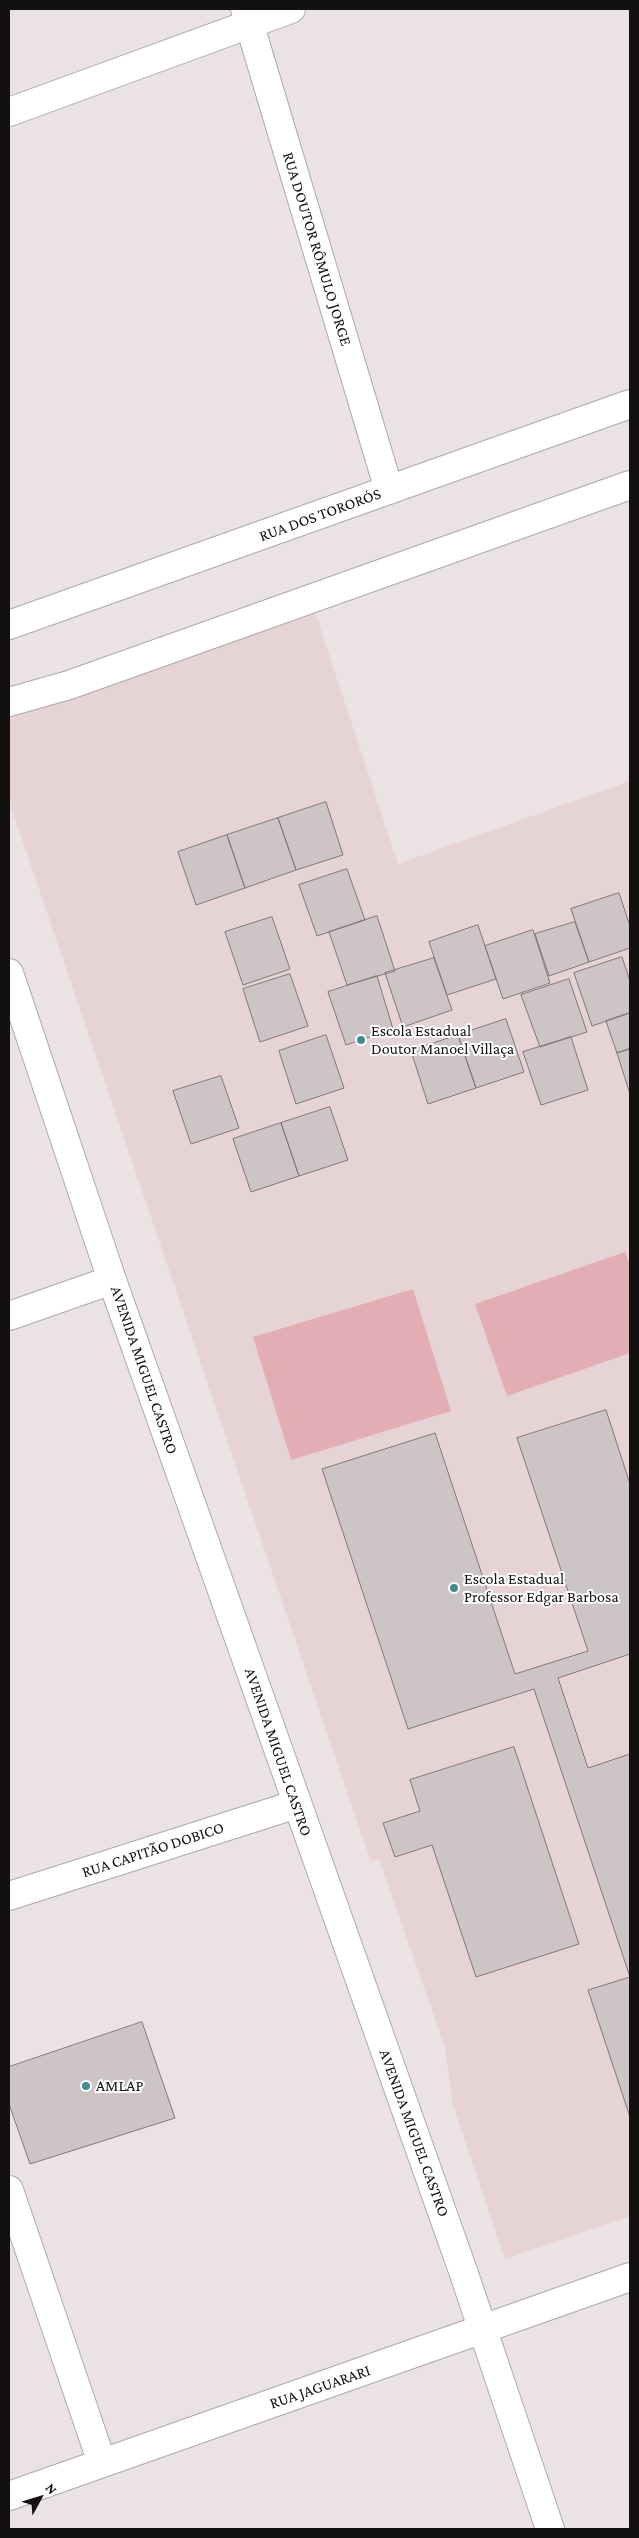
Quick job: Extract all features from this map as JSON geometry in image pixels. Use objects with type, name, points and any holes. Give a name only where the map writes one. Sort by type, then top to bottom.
[{"type":"street","points":[[9,112],[247,16],[291,9]]},
{"type":"street","name":"RUA DOUTOR RÔMULO JORGE","points":[[247,16],[389,490]]},
{"type":"street","name":"RUA DOS TORORÓS","points":[[9,625],[630,404]]},
{"type":"street","points":[[9,702],[69,685],[630,485]]},
{"type":"street","name":"AVENIDA MIGUEL CASTRO","points":[[9,973],[112,1280],[482,2330],[550,2529]]},
{"type":"street","points":[[9,1316],[112,1280]]},
{"type":"street","name":"RUA CAPITÃO DOBICO","points":[[9,1896],[297,1804]]},
{"type":"street","points":[[9,2190],[102,2462]]},
{"type":"street","name":"RUA JAGUARARI","points":[[9,2496],[630,2277]]},
{"type":"shaded area","points":[[315,612],[398,864],[630,781],[630,2216],[505,2259],[453,2105],[445,2047],[379,1859],[371,1862],[9,801],[9,712]]},
{"type":"shaded area","points":[[625,1252],[630,1266],[630,1353],[507,1396],[475,1304]]},
{"type":"shaded area","points":[[413,1289],[451,1411],[291,1460],[253,1337]]},
{"type":"building","points":[[326,802],[343,855],[296,870],[278,818]]},
{"type":"building","points":[[278,818],[296,870],[245,888],[227,835]]},
{"type":"building","points":[[227,835],[245,888],[196,905],[178,852]]},
{"type":"building","points":[[347,869],[365,920],[317,936],[299,885]]},
{"type":"building","points":[[619,893],[630,926],[630,948],[589,962],[571,909]]},
{"type":"building","points":[[377,916],[395,971],[347,985],[329,932]]},
{"type":"building","points":[[272,917],[290,969],[243,985],[225,932]]},
{"type":"building","points":[[575,922],[589,962],[549,976],[535,934]]},
{"type":"building","points":[[478,925],[496,979],[447,995],[429,942]]},
{"type":"building","points":[[533,930],[550,983],[503,999],[485,946]]},
{"type":"building","points":[[622,957],[630,981],[630,1013],[592,1026],[574,973]]},
{"type":"building","points":[[434,958],[452,1010],[403,1027],[385,973]]},
{"type":"building","points":[[290,974],[308,1026],[260,1042],[243,989]]},
{"type":"building","points":[[377,976],[393,1029],[346,1045],[328,992]]},
{"type":"building","points":[[569,979],[587,1032],[540,1047],[521,995]]},
{"type":"building","points":[[630,1013],[630,1049],[617,1053],[606,1021]]},
{"type":"building","points":[[506,1019],[524,1072],[476,1088],[458,1035]]},
{"type":"building","points":[[326,1035],[344,1088],[296,1104],[279,1051]]},
{"type":"building","points":[[458,1035],[476,1088],[428,1104],[411,1051]]},
{"type":"building","points":[[571,1037],[588,1090],[541,1105],[523,1052]]},
{"type":"building","points":[[630,1049],[630,1094],[617,1053]]},
{"type":"building","points":[[221,1076],[239,1128],[191,1144],[173,1091]]},
{"type":"building","points":[[330,1107],[348,1160],[299,1176],[281,1123]]},
{"type":"building","points":[[281,1123],[299,1176],[251,1192],[233,1139]]},
{"type":"building","points":[[606,1410],[630,1484],[630,1654],[558,1678],[588,1768],[630,1754],[630,1977],[534,1689],[408,1729],[322,1469],[435,1433],[515,1674],[588,1651],[517,1438]]},
{"type":"building","points":[[514,1747],[579,1944],[476,1977],[432,1845],[395,1857],[383,1823],[420,1811],[410,1780]]},
{"type":"building","points":[[630,1977],[630,2117],[588,1990]]},
{"type":"building","name":"AMLAP","points":[[142,2022],[175,2118],[30,2164],[9,2104],[9,2067]]},
{"type":"place","name":"Escola Estadual Doutor Manoel Villaça","points":[[361,1040]]},
{"type":"place","name":"Escola Estadual Professor Edgar Barbosa","points":[[454,1588]]},
{"type":"place","name":"AMLAP","points":[[86,2086]]}]
